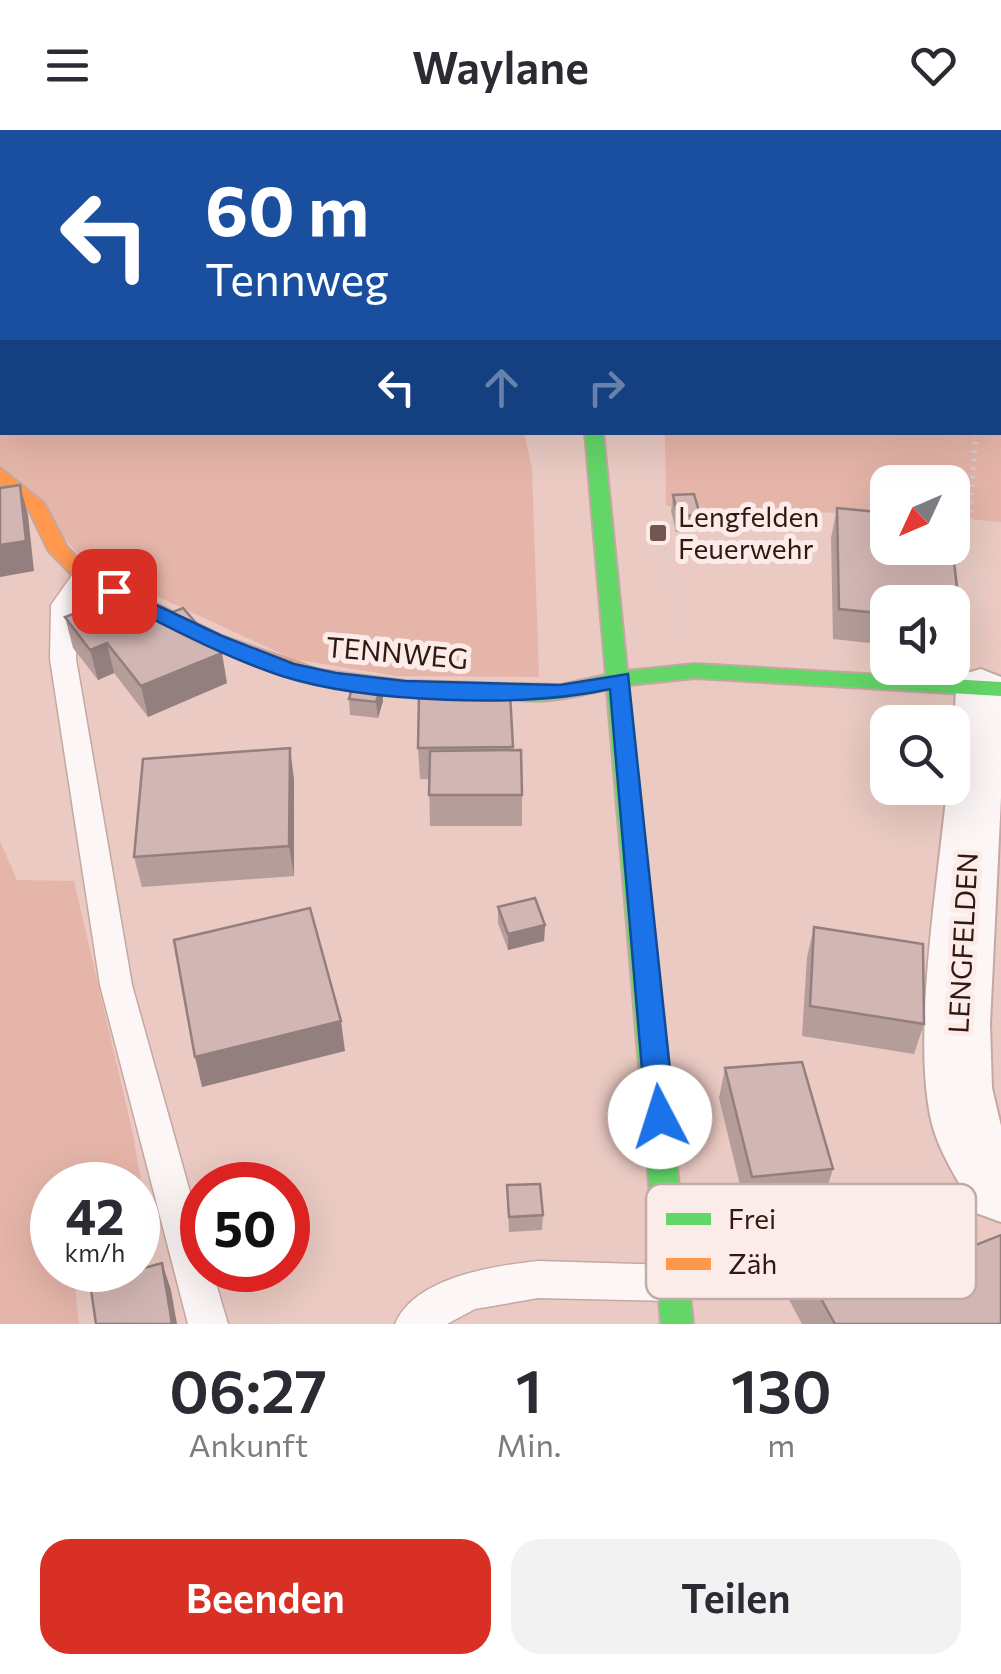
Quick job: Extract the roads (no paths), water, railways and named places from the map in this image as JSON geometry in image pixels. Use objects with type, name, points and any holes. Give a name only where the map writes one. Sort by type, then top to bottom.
[{"type":"street","points":[[594,435],[665,1184]]},
{"type":"street","name":"TENNWEG","points":[[0,474],[37,507],[58,550],[84,576],[215,641],[318,677],[405,688],[560,692],[620,679]]},
{"type":"street","points":[[620,679],[695,671],[991,688]]},
{"type":"street","name":"LENGFELDEN","points":[[991,688],[961,965],[959,1088],[968,1132],[1001,1190]]},
{"type":"street","points":[[675,1299],[677,1324]]},
{"type":"lane","points":[[84,576],[64,605],[63,658],[90,832],[116,986],[150,1095],[208,1324]]},
{"type":"lane","points":[[415,1324],[426,1314],[494,1282],[646,1283]]},
{"type":"place","name":"Lengfelden Feuerwehr","points":[[658,533]]}]
